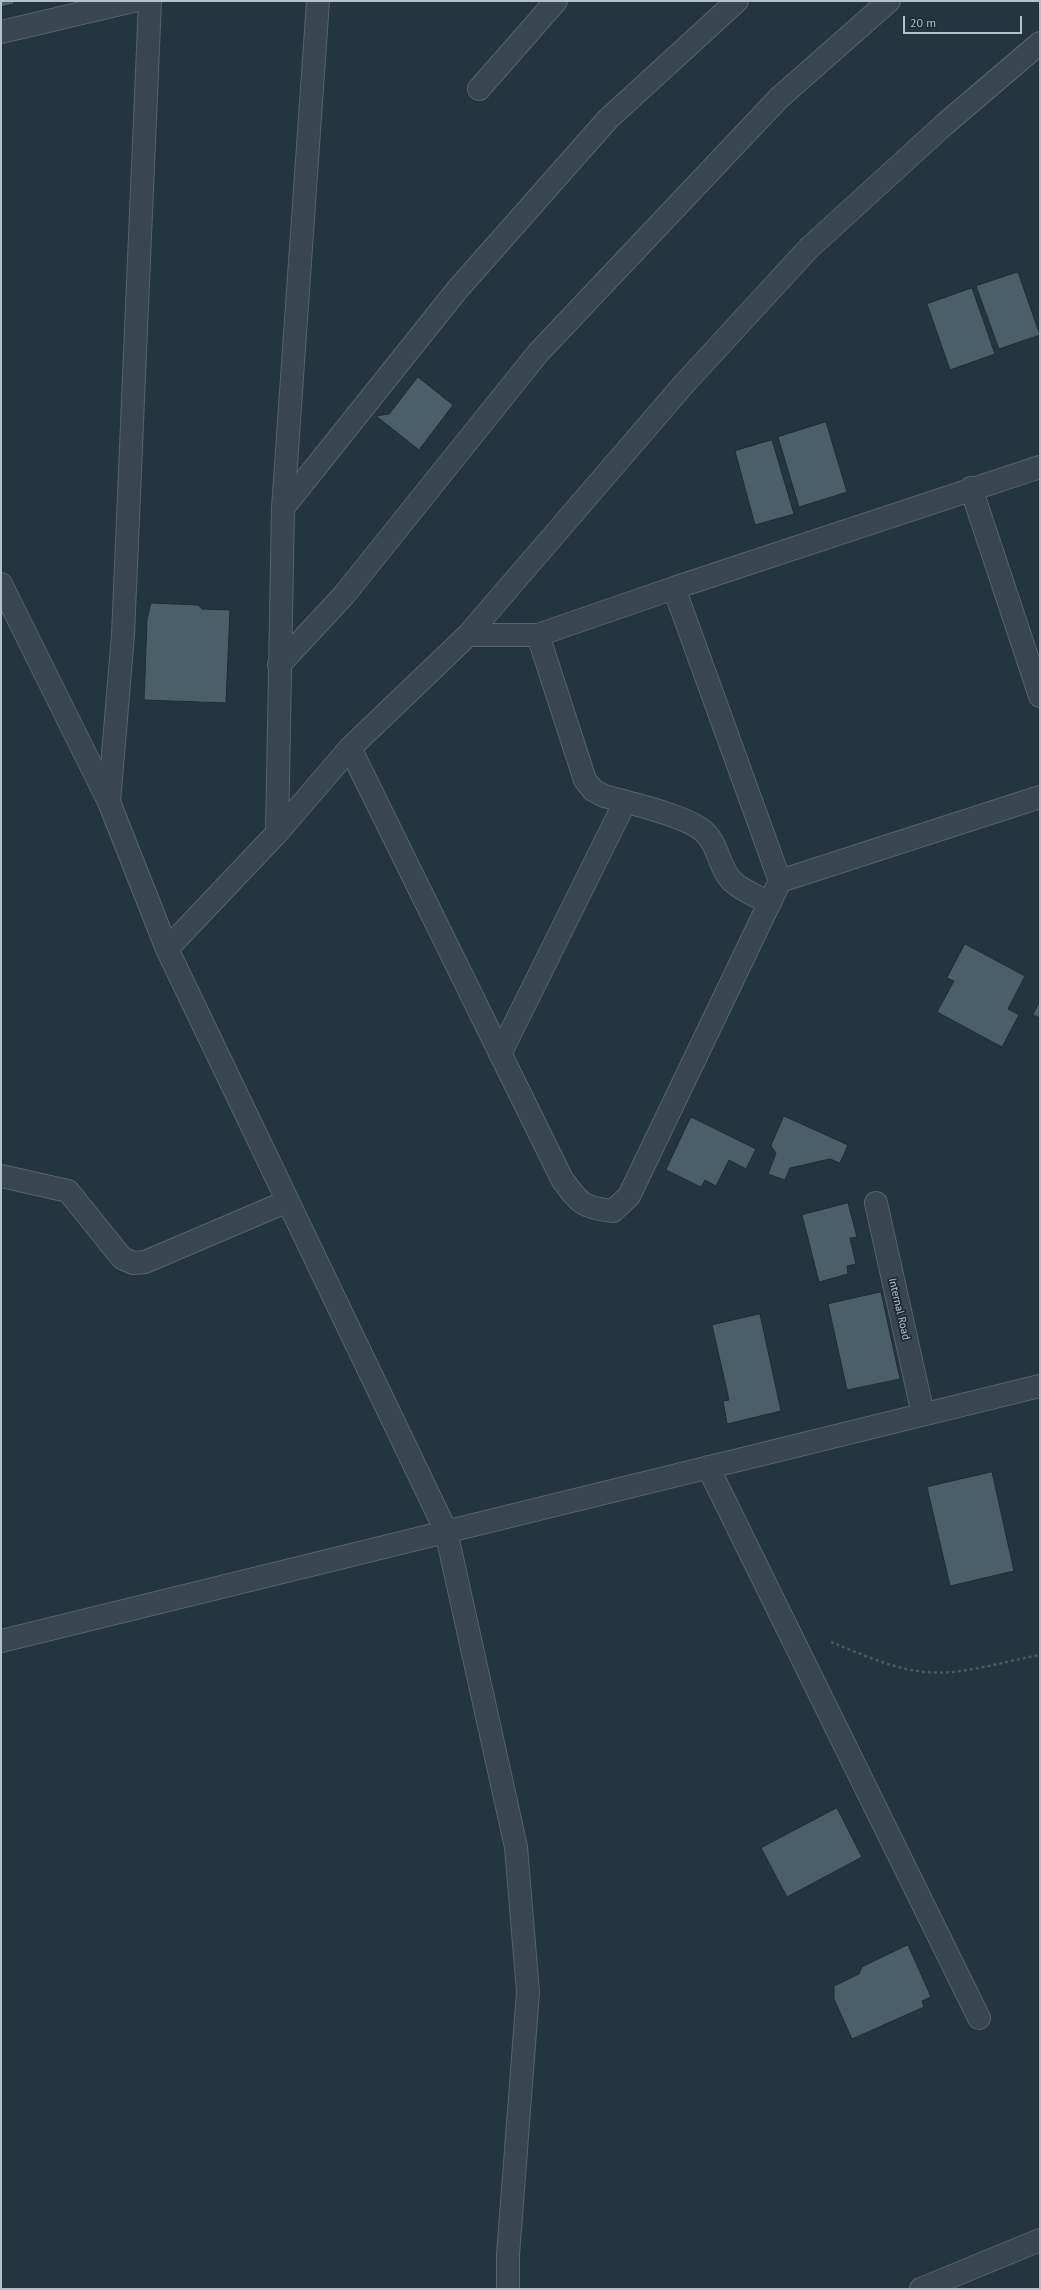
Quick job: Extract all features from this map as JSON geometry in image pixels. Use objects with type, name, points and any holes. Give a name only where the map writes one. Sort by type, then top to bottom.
[{"type":"street","points":[[1,32],[132,1]]},
{"type":"street","points":[[110,802],[123,635],[150,1]]},
{"type":"street","points":[[277,833],[283,508],[318,1]]},
{"type":"street","points":[[479,89],[556,1]]},
{"type":"street","points":[[283,508],[457,290],[608,119],[737,1]]},
{"type":"street","points":[[279,665],[344,595],[538,353],[779,98],[889,1]]},
{"type":"street","points":[[167,949],[277,833],[350,748],[468,635],[684,384],[809,248],[945,124],[1040,43]]},
{"type":"street","points":[[468,635],[538,635],[971,488],[1040,467]]},
{"type":"street","points":[[971,488],[1040,696]]},
{"type":"street","points":[[1,584],[110,802],[167,949],[446,1531],[516,1847],[528,1992],[508,2255],[508,2289]]},
{"type":"street","points":[[350,748],[562,1179],[577,1199],[593,1209],[614,1210],[629,1196],[780,881],[674,588]]},
{"type":"street","points":[[538,635],[585,780],[593,790],[625,802],[689,822],[703,831],[714,846],[722,865],[732,882],[770,903]]},
{"type":"street","points":[[780,881],[1040,797]]},
{"type":"street","points":[[500,1054],[625,802]]},
{"type":"street","points":[[1,1176],[68,1191],[122,1258],[133,1263],[145,1262],[288,1201]]},
{"type":"street","name":"Internal Road","points":[[876,1203],[923,1414]]},
{"type":"street","points":[[1,1641],[1040,1386]]},
{"type":"street","points":[[708,1467],[979,2018]]},
{"type":"street","points":[[921,2289],[1040,2240]]},
{"type":"path","points":[[787,1625],[870,1657],[905,1668],[926,1672],[952,1672],[1040,1655]]},
{"type":"building","points":[[1,1],[13,1],[14,4],[1,7]]},
{"type":"building","points":[[1018,272],[1040,335],[999,349],[976,286]]},
{"type":"building","points":[[972,288],[995,354],[950,370],[927,304]]},
{"type":"building","points":[[418,377],[453,405],[419,450],[376,416],[389,414]]},
{"type":"building","points":[[826,422],[847,492],[799,507],[778,437]]},
{"type":"building","points":[[772,440],[794,514],[755,525],[735,451]]},
{"type":"building","points":[[151,603],[198,605],[202,609],[230,610],[226,703],[144,700],[147,620]]},
{"type":"building","points":[[965,944],[1025,976],[1008,1009],[1019,1015],[1002,1047],[937,1012],[954,981],[947,978]]},
{"type":"building","points":[[1040,1001],[1040,1018],[1033,1015]]},
{"type":"building","points":[[784,1116],[848,1145],[840,1163],[830,1159],[790,1168],[785,1180],[768,1174],[776,1153],[771,1146]]},
{"type":"building","points":[[691,1117],[756,1149],[746,1169],[729,1160],[716,1186],[705,1180],[701,1187],[666,1170]]},
{"type":"building","points":[[848,1203],[857,1237],[850,1238],[856,1264],[847,1266],[848,1274],[819,1282],[802,1215]]},
{"type":"building","points":[[881,1292],[900,1379],[847,1390],[828,1304]]},
{"type":"building","points":[[760,1314],[781,1411],[727,1424],[723,1401],[729,1400],[712,1325]]},
{"type":"building","points":[[992,1472],[1014,1571],[950,1586],[927,1487]]},
{"type":"building","points":[[837,1808],[862,1857],[787,1897],[761,1848]]},
{"type":"building","points":[[908,1945],[931,1997],[922,2001],[924,2007],[852,2039],[834,1999],[834,1986],[859,1974],[862,1967]]}]
